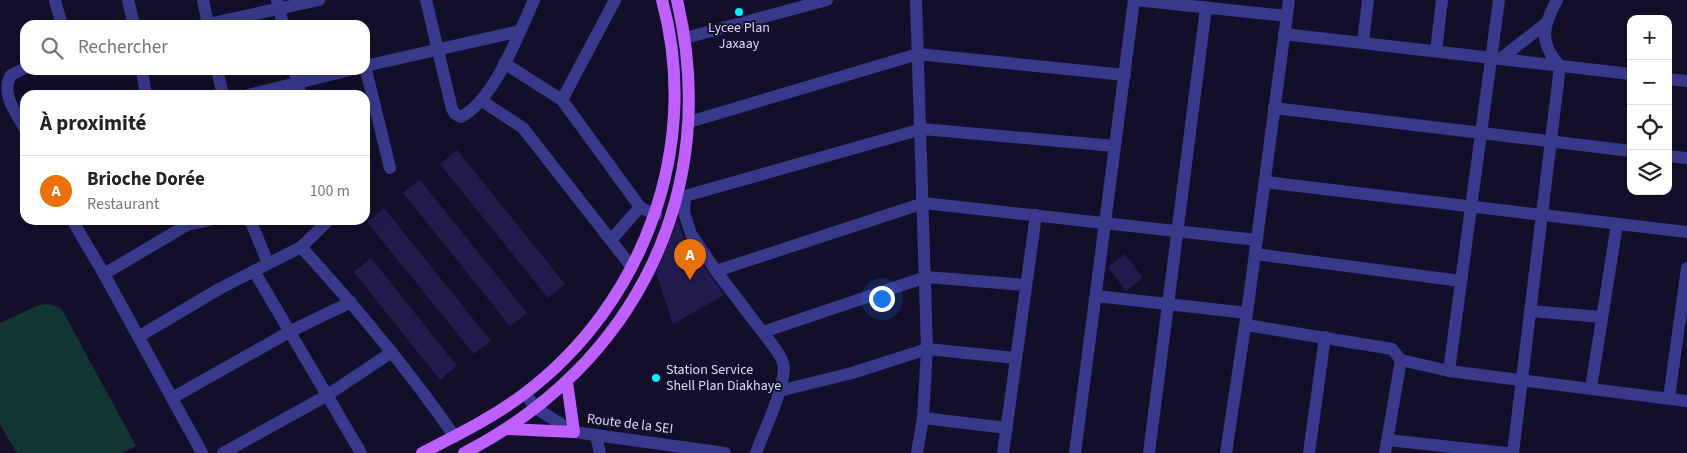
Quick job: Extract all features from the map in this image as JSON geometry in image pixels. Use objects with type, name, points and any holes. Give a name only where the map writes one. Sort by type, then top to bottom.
[{"type":"main road","points":[[422,453],[455,437],[498,412],[525,394],[554,369],[605,311],[631,266],[656,215],[668,171],[673,125],[674,84],[671,44],[662,0]]},
{"type":"main road","points":[[464,453],[537,409],[567,382],[612,332],[634,300],[665,235],[681,195],[689,122],[689,69],[677,0]]},
{"type":"main road","points":[[506,429],[574,432],[567,382]]},
{"type":"street","points":[[128,0],[133,20]]},
{"type":"street","points":[[203,0],[205,20]]},
{"type":"street","points":[[224,20],[278,5],[318,0]]},
{"type":"street","points":[[426,0],[455,114],[463,117],[482,101],[504,63],[534,0]]},
{"type":"street","points":[[562,100],[615,0]]},
{"type":"street","points":[[685,38],[827,0]]},
{"type":"street","points":[[916,0],[922,128],[927,349],[923,418],[918,453]]},
{"type":"street","points":[[1075,453],[1135,0],[1286,16]]},
{"type":"street","points":[[1226,453],[1247,319],[1288,0]]},
{"type":"street","points":[[1363,42],[1368,0]]},
{"type":"street","points":[[1436,52],[1442,0]]},
{"type":"street","points":[[1450,371],[1480,133],[1495,58],[1499,0]]},
{"type":"street","points":[[1557,0],[1545,24],[1545,44],[1550,56],[1560,66]]},
{"type":"street","points":[[55,1],[61,20]]},
{"type":"street","points":[[278,5],[282,20]]},
{"type":"street","points":[[1149,453],[1206,8]]},
{"type":"street","points":[[1495,58],[1545,24]]},
{"type":"street","points":[[370,65],[520,31]]},
{"type":"street","points":[[1284,34],[1627,74]]},
{"type":"street","points":[[689,122],[918,54],[1124,75]]},
{"type":"street","points":[[504,63],[562,100],[640,207],[656,215]]},
{"type":"street","points":[[1513,453],[1560,66]]},
{"type":"street","points":[[20,70],[11,75],[7,88],[8,98],[20,120]]},
{"type":"street","points":[[143,75],[145,90]]},
{"type":"street","points":[[218,75],[222,90]]},
{"type":"street","points":[[295,75],[299,89],[337,75]]},
{"type":"street","points":[[367,75],[390,168]]},
{"type":"street","points":[[1672,79],[1687,81]]},
{"type":"street","points":[[482,101],[522,128],[612,239],[631,266]]},
{"type":"street","points":[[1274,108],[1627,151]]},
{"type":"street","points":[[756,453],[779,390],[784,371],[783,362],[763,332],[716,271],[688,227],[681,195],[922,128],[1115,146]]},
{"type":"street","points":[[1672,156],[1687,158]]},
{"type":"street","points":[[1265,182],[1687,232]]},
{"type":"street","points":[[716,271],[924,203],[1257,240]]},
{"type":"street","points":[[612,239],[640,207]]},
{"type":"street","points":[[1003,453],[1036,216]]},
{"type":"street","points":[[1591,388],[1617,224]]},
{"type":"street","points":[[75,225],[104,274],[202,453]]},
{"type":"street","points":[[104,274],[187,225]]},
{"type":"street","points":[[252,225],[268,263]]},
{"type":"street","points":[[138,337],[268,263],[300,247],[324,225]]},
{"type":"street","points":[[300,247],[351,302],[392,352],[455,437]]},
{"type":"street","points":[[1255,254],[1461,281]]},
{"type":"street","points":[[1669,398],[1687,268]]},
{"type":"street","points":[[254,271],[361,453]]},
{"type":"street","points":[[763,332],[926,277],[1026,285]]},
{"type":"street","points":[[1096,296],[1168,304],[1392,349],[1402,360],[1450,371],[1687,400]]},
{"type":"street","points":[[172,398],[291,331],[351,302]]},
{"type":"street","points":[[1530,311],[1602,317]]},
{"type":"street","points":[[1309,453],[1325,337]]},
{"type":"street","points":[[779,390],[852,373],[927,349],[1016,358]]},
{"type":"street","points":[[224,453],[326,396],[392,352]]},
{"type":"street","points":[[1385,453],[1402,360]]},
{"type":"street","name":"Route de la SEI","points":[[525,394],[537,409],[574,432],[673,449],[725,453]]},
{"type":"street","points":[[923,418],[1007,428]]},
{"type":"street","points":[[596,435],[600,453]]},
{"type":"street","points":[[1388,440],[1506,453]]},
{"type":"green space","points":[[49,304],[61,308],[136,446],[121,453],[17,453],[0,425],[0,323],[39,305]]},
{"type":"building","points":[[457,150],[565,284],[548,298],[440,164]]},
{"type":"building","points":[[420,180],[527,313],[510,326],[403,193]]},
{"type":"building","points":[[384,208],[491,341],[474,354],[369,225],[370,220]]},
{"type":"building","points":[[678,220],[684,239],[724,295],[673,324],[656,273]]},
{"type":"building","points":[[1125,254],[1143,278],[1126,291],[1108,267]]},
{"type":"building","points":[[371,258],[457,366],[440,380],[354,272]]},
{"type":"place","name":"Lycee Plan Jaxaay","points":[[739,12]]},
{"type":"place","name":"Brioche Dorée","points":[[690,280]]},
{"type":"place","name":"Station Service Shell Plan Diakhaye","points":[[656,378]]}]
